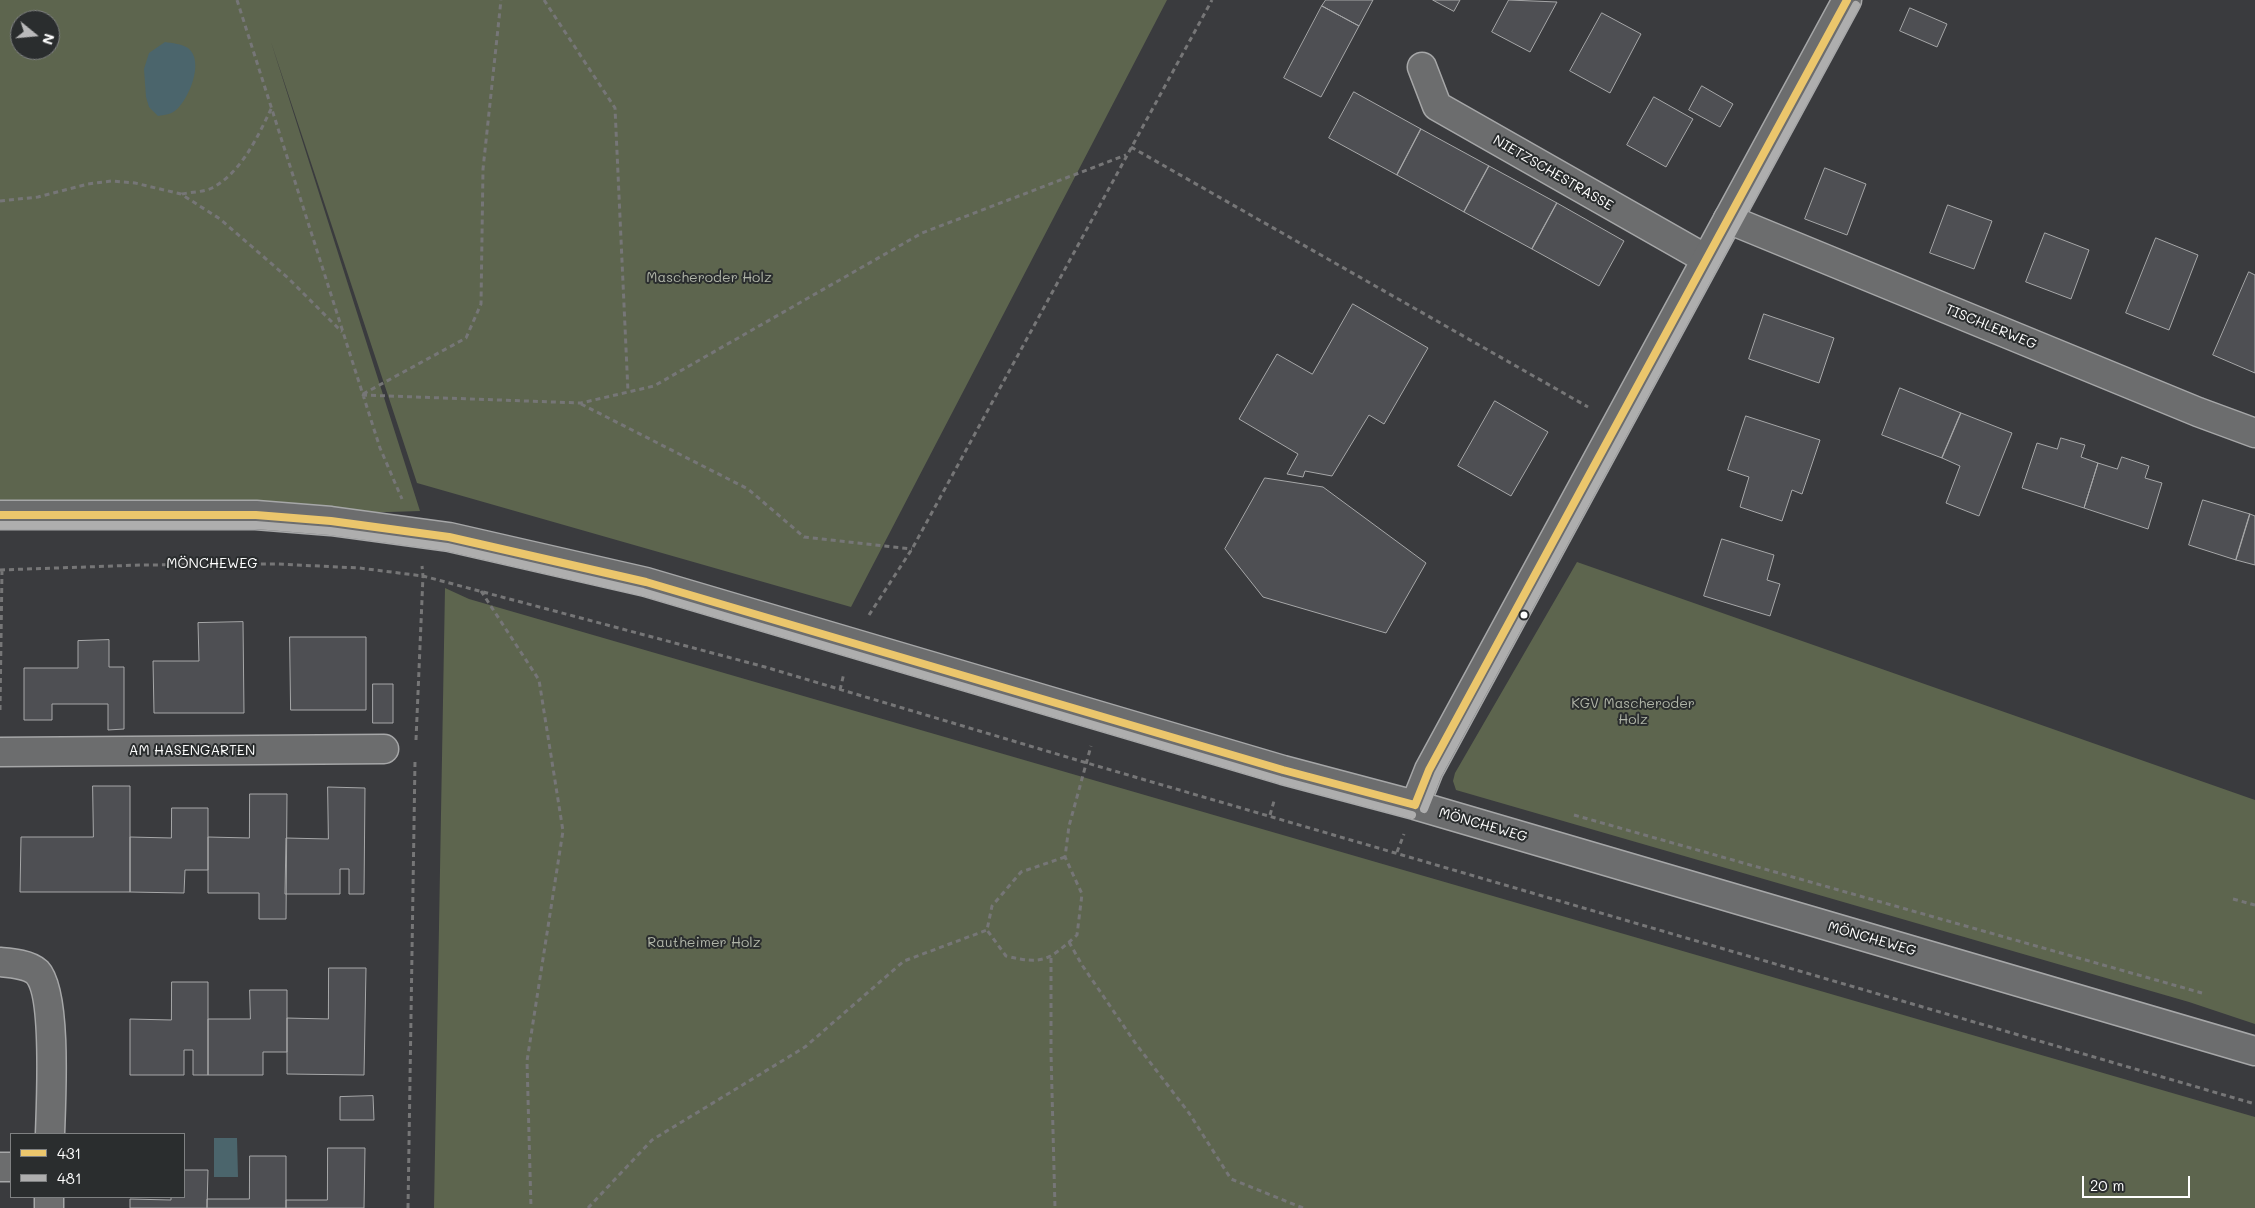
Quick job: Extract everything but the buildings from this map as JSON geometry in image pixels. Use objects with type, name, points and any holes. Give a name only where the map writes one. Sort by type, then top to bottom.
[{"type":"street","points":[[1415,806],[1429,770],[1847,0]]},
{"type":"street","name":"NIETZSCHESTRASSE","points":[[1422,67],[1437,106],[1706,259]]},
{"type":"street","name":"TISCHLERWEG","points":[[1728,219],[2198,412],[2255,433]]},
{"type":"street","name":"MÖNCHEWEG","points":[[0,515],[256,515],[331,521],[416,531],[458,539],[646,582],[1273,767],[1415,806],[2255,1051]]},
{"type":"street","name":"AM HASENGARTEN","points":[[0,752],[384,749]]},
{"type":"street","points":[[0,962],[17,964],[36,971],[46,989],[50,1010],[50,1133]]},
{"type":"path","points":[[237,0],[362,395],[380,448],[416,531],[423,576],[416,748]]},
{"type":"path","points":[[362,395],[466,338],[481,304],[483,169],[501,0]]},
{"type":"path","points":[[544,0],[615,108],[628,392]]},
{"type":"path","points":[[852,642],[912,549],[1212,0]]},
{"type":"path","points":[[181,194],[212,188],[228,176],[247,154],[272,107]]},
{"type":"path","points":[[1130,147],[1617,423]]},
{"type":"path","points":[[362,395],[581,404],[654,386],[922,233],[1126,155]]},
{"type":"path","points":[[0,201],[38,197],[88,184],[111,181],[135,183],[181,194],[227,224],[288,278],[343,332]]},
{"type":"path","points":[[581,404],[748,489],[804,537],[912,549]]},
{"type":"path","name":"MÖNCHEWEG","points":[[1,570],[140,565],[277,564],[359,568],[423,576],[765,667],[2255,1104]]},
{"type":"path","points":[[0,710],[1,570]]},
{"type":"path","points":[[481,590],[539,680],[563,831],[527,1061],[531,1208]]},
{"type":"path","points":[[1065,857],[1021,872],[992,906],[987,930],[1006,956],[1030,962],[1051,958],[1077,935],[1082,894],[1065,857],[1069,826],[1099,716]]},
{"type":"path","points":[[408,1208],[415,757]]},
{"type":"path","points":[[1569,813],[2202,993]]},
{"type":"path","points":[[2233,898],[2255,905]]},
{"type":"path","points":[[588,1208],[652,1140],[805,1047],[904,961],[987,930]]},
{"type":"path","points":[[1069,942],[1136,1044],[1189,1113],[1231,1179],[1303,1208]]},
{"type":"path","points":[[1051,958],[1051,1053],[1055,1208]]},
{"type":"green space","name":"Mascheroder Holz","points":[[0,0],[1167,0],[851,607],[417,483],[271,42],[420,511],[265,516],[0,515]]},
{"type":"green space","name":"KGV Mascheroder Holz","points":[[1577,562],[2255,800],[2255,1024],[2189,1002],[1456,790],[1453,781],[1455,773]]},
{"type":"green space","name":"Rautheimer Holz","points":[[445,588],[469,599],[2255,1117],[2255,1208],[434,1208]]},
{"type":"water","points":[[165,42],[188,48],[193,54],[195,70],[190,89],[181,105],[168,114],[158,116],[149,107],[146,97],[144,69],[149,53]]},
{"type":"water","points":[[214,1138],[237,1138],[238,1177],[214,1177]]},
{"type":"transit line","name":"431","points":[[1415,805],[1429,770],[1847,0]]},
{"type":"transit line","name":"481","points":[[1424,809],[1438,774],[1856,5]]},
{"type":"transit line","name":"431","points":[[0,515],[256,515],[331,521],[449,537],[646,582],[1283,770],[1415,805]]},
{"type":"transit line","name":"481","points":[[0,525],[256,525],[330,531],[447,547],[643,592],[1280,780],[1412,815]]}]
